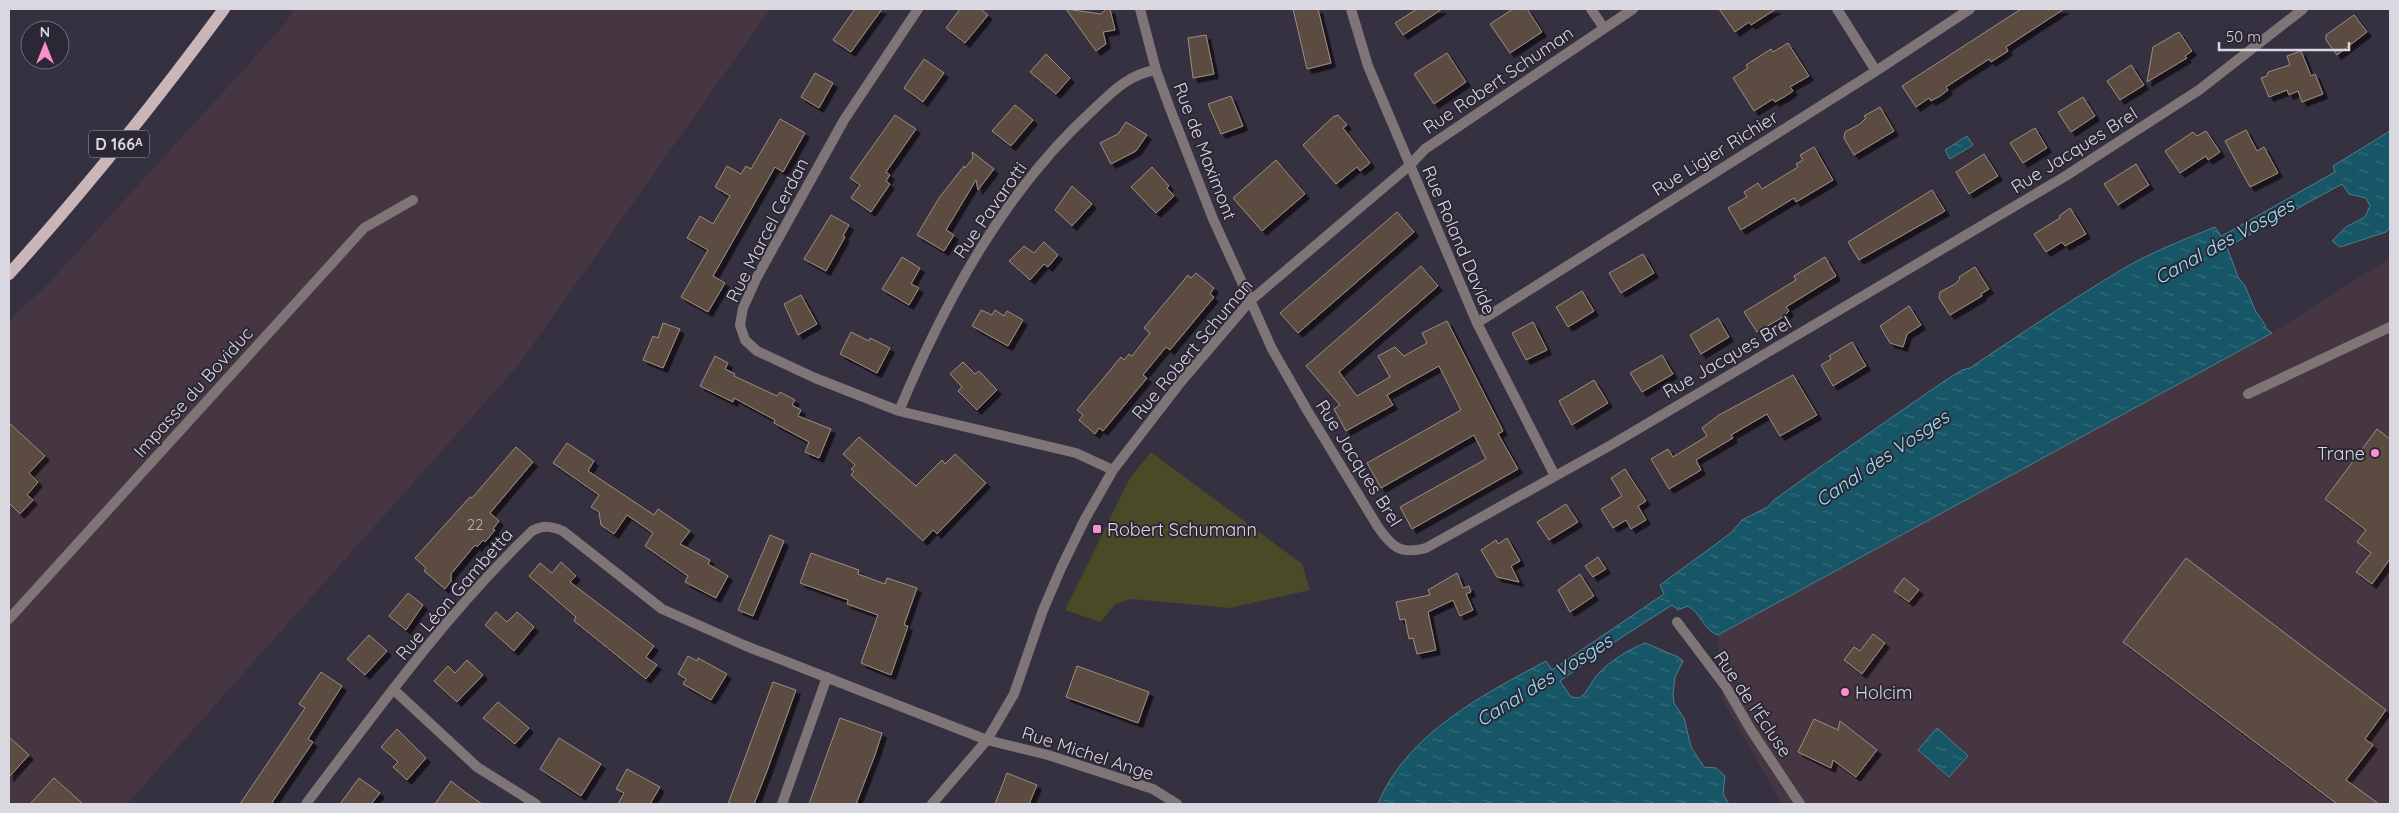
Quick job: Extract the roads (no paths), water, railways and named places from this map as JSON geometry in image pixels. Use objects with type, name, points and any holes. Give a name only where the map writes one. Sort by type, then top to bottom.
[{"type":"main road","name":"D 166ᴬ","points":[[9,274],[55,223],[110,156],[176,74],[224,9]]},
{"type":"street","name":"Rue Marcel Cerdan","points":[[918,9],[839,128],[757,277],[743,308],[740,326],[745,340],[757,351],[815,378],[898,411],[1076,453],[1113,470]]},
{"type":"street","name":"Rue de Maximont","points":[[1140,9],[1156,70],[1213,219],[1250,302]]},
{"type":"street","name":"Rue Roland Davide","points":[[1351,9],[1368,66],[1477,323],[1555,476]]},
{"type":"street","points":[[1591,9],[1604,28]]},
{"type":"street","name":"Rue Robert Schuman","points":[[932,804],[987,740],[1014,694],[1043,610],[1065,560],[1085,519],[1113,470],[1180,383],[1250,302],[1409,166],[1425,149],[1633,9]]},
{"type":"street","points":[[1837,9],[1876,71]]},
{"type":"street","name":"Rue Ligier Richier","points":[[1477,323],[1876,71],[1970,9]]},
{"type":"street","name":"Rue Jacques Brel","points":[[1250,302],[1272,349],[1378,527],[1389,543],[1400,550],[1413,552],[1426,548],[1555,476],[2064,177],[2199,90],[2303,9]]},
{"type":"street","name":"Rue Pavarotti","points":[[898,411],[952,297],[1008,206],[1071,130],[1128,79],[1156,70]]},
{"type":"street","name":"Impasse du Boviduc","points":[[9,619],[364,228],[412,200]]},
{"type":"street","points":[[2248,394],[2390,327]]},
{"type":"street","name":"Rue Léon Gambetta","points":[[306,804],[393,689],[471,596],[521,541],[540,526],[552,526],[563,530],[662,609],[746,646],[987,740]]},
{"type":"street","name":"Rue de l'Écluse","points":[[1678,622],[1726,687],[1751,730],[1800,804]]},
{"type":"street","points":[[782,804],[827,677]]},
{"type":"street","points":[[393,689],[477,767],[536,804]]},
{"type":"street","name":"Rue Michel Ange","points":[[987,740],[1048,755],[1144,786],[1177,804]]},
{"type":"water","name":"Canal des Vosges","points":[[2390,131],[2390,227],[2386,232],[2340,247],[2332,241],[2346,227],[2365,217],[2370,206],[2366,198],[2349,194],[2342,184],[2227,247],[2238,277],[2245,286],[2256,312],[2266,326],[2265,328],[2272,333],[1718,635],[1713,633],[1688,606],[1678,610],[1672,605],[1619,639],[1560,681],[1571,697],[1579,698],[1585,693],[1596,676],[1609,664],[1645,643],[1678,657],[1683,661],[1675,677],[1674,703],[1684,718],[1691,747],[1704,767],[1716,768],[1725,776],[1723,794],[1729,804],[1378,804],[1390,779],[1407,757],[1449,719],[1497,688],[1546,661],[1552,670],[1664,594],[1660,585],[1731,533],[1742,520],[1768,507],[1774,500],[1813,472],[1943,382],[1962,370],[1970,368],[2128,266],[2160,250],[2215,227],[2221,236],[2229,232],[2335,172],[2333,166]]},
{"type":"water","points":[[1967,136],[1973,145],[1950,159],[1945,150]]},
{"type":"water","points":[[1937,728],[1968,756],[1949,777],[1918,750]]},
{"type":"place","name":"Trane","points":[[2375,453]]},
{"type":"place","name":"Robert Schumann","points":[[1097,529]]},
{"type":"place","name":"Holcim","points":[[1845,692]]}]
